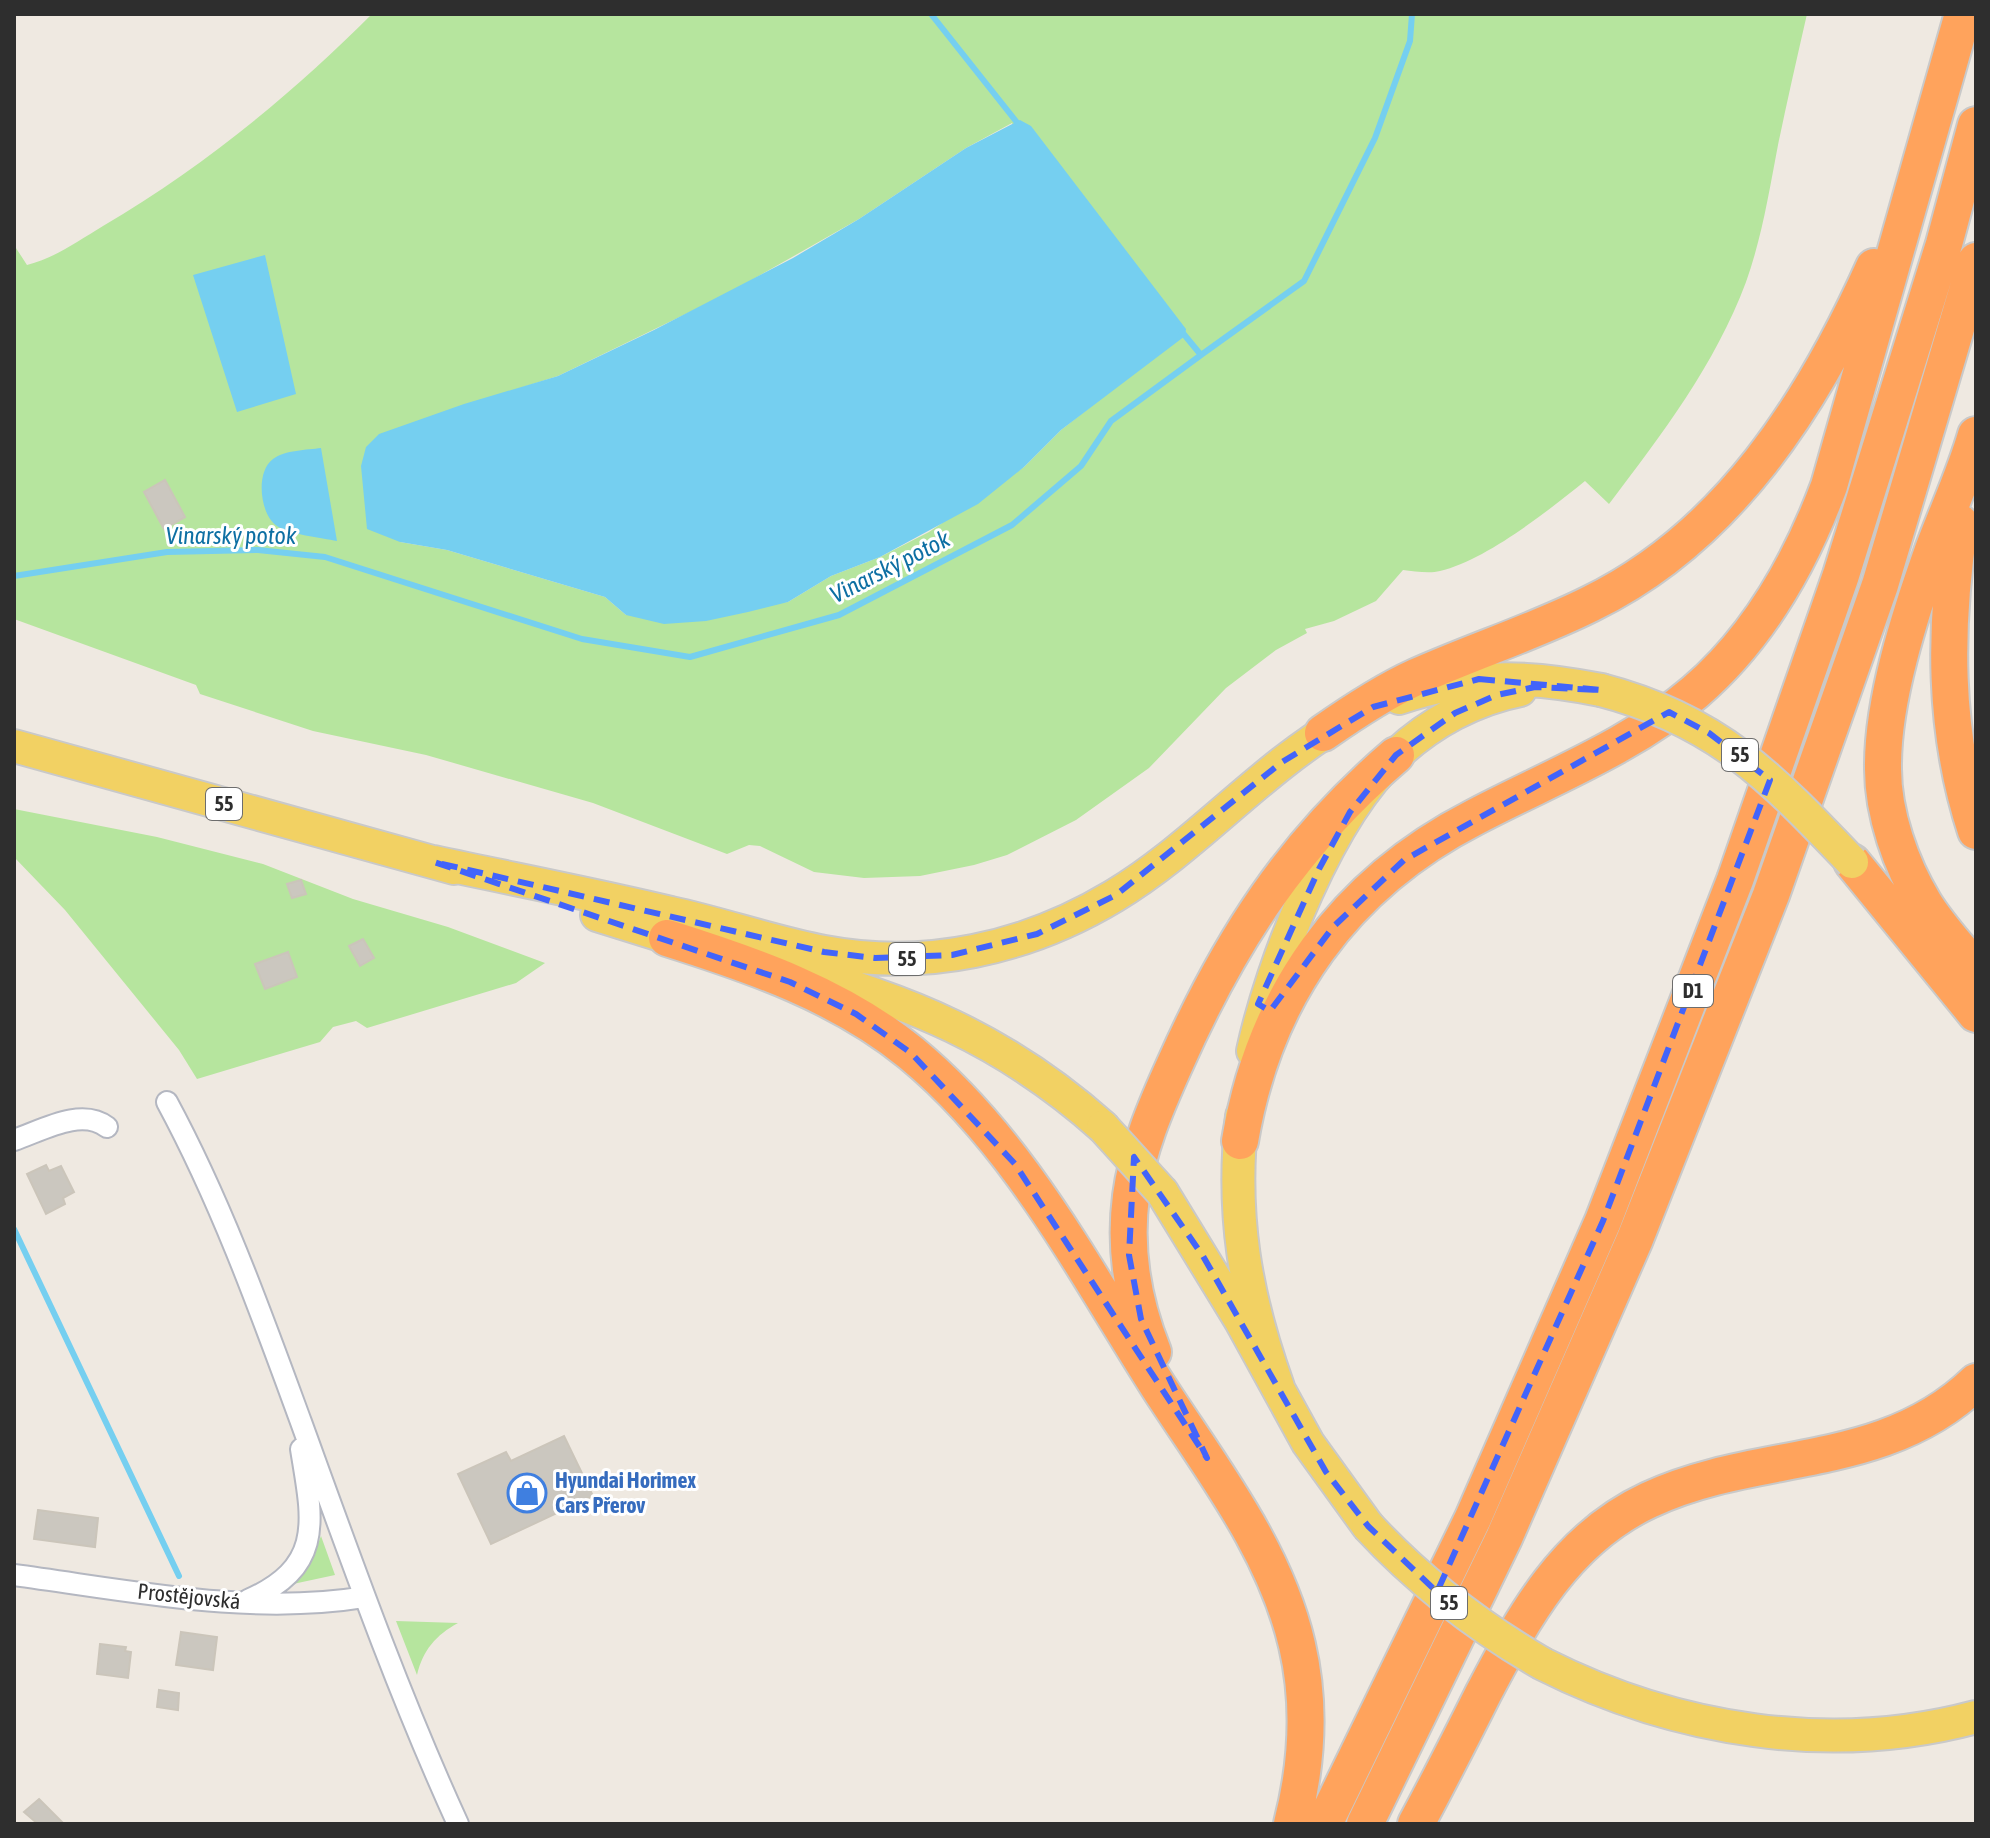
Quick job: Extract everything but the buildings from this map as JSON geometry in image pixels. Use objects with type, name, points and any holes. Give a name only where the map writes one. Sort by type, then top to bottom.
[{"type":"highway","points":[[1240,1141],[1250,1090],[1272,1023],[1312,955],[1357,901],[1404,860],[1450,830],[1602,753],[1670,712],[1719,669],[1764,615],[1802,550],[1829,486],[1963,14]]},
{"type":"highway","name":"D1","points":[[1324,1824],[1473,1518],[1603,1221],[1735,880],[1846,560],[1944,244],[1976,125]]},
{"type":"highway","points":[[1323,733],[1383,694],[1417,677],[1616,591],[1661,561],[1703,526],[1756,468],[1822,373],[1882,251],[1931,129]]},
{"type":"highway","name":"D1","points":[[1365,1824],[1504,1538],[1629,1253],[1765,909],[1880,585],[1976,261]]},
{"type":"highway","points":[[1975,439],[1951,581],[1948,667],[1954,740],[1976,831]]},
{"type":"highway","points":[[1975,439],[1932,552],[1900,656],[1887,726],[1883,770],[1890,817],[1902,858],[1924,903],[1976,970]]},
{"type":"highway","points":[[1207,1458],[1158,1365],[1141,1319],[1129,1255],[1130,1210],[1136,1166],[1149,1126],[1184,1044],[1231,952],[1257,909],[1320,827],[1396,755]]},
{"type":"highway","points":[[1852,862],[1976,1014]]},
{"type":"highway","points":[[667,938],[752,967],[826,998],[884,1033],[931,1071],[993,1136],[1041,1199],[1207,1458],[1277,1583],[1297,1644],[1306,1724],[1303,1775],[1292,1824]]},
{"type":"highway","points":[[1416,1824],[1534,1601],[1563,1564],[1601,1529],[1648,1500],[1684,1487],[1840,1453],[1888,1438],[1931,1417],[1976,1382]]},
{"type":"main road","name":"55","points":[[434,862],[674,913],[824,952],[875,958],[952,955],[993,948],[1066,922],[1116,895],[1162,863],[1282,762],[1323,733],[1373,707],[1456,682],[1506,678],[1601,690],[1658,707],[1698,726],[1732,748],[1779,789],[1976,980]]},
{"type":"main road","name":"55","points":[[1278,1387],[1253,1313],[1243,1264],[1237,1194],[1240,1141],[1258,1028],[1267,993],[1319,869],[1350,812],[1396,755],[1455,713],[1497,695],[1545,687],[1601,690]]},
{"type":"main road","name":"55","points":[[14,746],[434,862],[667,938],[861,988],[932,1014],[1018,1060],[1074,1101],[1103,1127],[1162,1192],[1203,1256],[1326,1472],[1368,1526],[1394,1553],[1449,1603],[1500,1639],[1597,1690],[1654,1710],[1752,1731],[1793,1735],[1875,1734],[1976,1717]]},
{"type":"street","points":[[167,1102],[225,1225],[365,1597],[458,1824]]},
{"type":"street","points":[[14,1140],[85,1117],[107,1127]]},
{"type":"street","points":[[243,1602],[274,1588],[304,1554],[309,1539],[310,1506],[295,1405]]},
{"type":"street","name":"Prostějovská","points":[[14,1575],[243,1602],[319,1602],[365,1597]]},
{"type":"highlighted area","points":[[1479,679],[1601,690],[1535,687],[1497,695],[1455,713],[1396,755],[1350,812],[1319,869],[1258,1004],[1270,1011],[1333,927],[1404,860],[1669,712],[1709,733],[1770,780],[1603,1221],[1437,1592],[1368,1526],[1326,1472],[1203,1256],[1134,1157],[1129,1255],[1141,1319],[1207,1458],[1015,1164],[911,1053],[856,1014],[790,982],[434,862],[824,952],[875,958],[952,955],[1037,934],[1116,895],[1282,762],[1373,707]]},
{"type":"green space","points":[[372,14],[1807,14],[1761,231],[1746,282],[1703,370],[1609,504],[1585,481],[1516,533],[1477,557],[1436,572],[1403,570],[1376,601],[1334,621],[1305,629],[1307,633],[1276,650],[1226,688],[1149,768],[1076,820],[1007,855],[920,876],[864,878],[814,872],[760,846],[749,845],[727,854],[593,803],[426,755],[313,731],[200,694],[196,685],[14,619],[14,245],[27,265],[75,243],[140,204],[244,129],[310,73]],"holes":[[[1012,123],[1121,383],[1061,430],[1024,467],[929,532],[880,557],[831,576],[788,602],[626,615],[605,597],[447,550],[400,542],[514,390],[558,376],[727,294],[859,219],[966,148]]]},
{"type":"green space","points":[[14,809],[157,837],[263,864],[353,899],[448,927],[545,963],[516,983],[367,1028],[356,1021],[333,1027],[320,1042],[197,1079],[179,1050],[65,910],[14,857]]},
{"type":"green space","points":[[321,1536],[335,1575],[293,1584],[312,1559]]},
{"type":"green space","points":[[396,1621],[458,1623],[432,1644],[417,1675]]},
{"type":"water","points":[[1020,120],[1031,126],[1186,329],[1185,336],[1061,430],[1024,467],[978,504],[880,557],[831,576],[788,602],[706,621],[664,624],[626,615],[605,597],[447,550],[400,542],[367,529],[361,466],[366,447],[379,434],[558,376],[654,330],[793,258],[859,219],[966,148]]},
{"type":"water","points":[[265,255],[296,394],[237,412],[193,275]]},
{"type":"water","points":[[321,448],[337,541],[277,526],[267,513],[262,493],[264,473],[273,459],[290,452]]},
{"type":"waterway","name":"Vinarský potok","points":[[931,14],[1019,125]]},
{"type":"waterway","points":[[1201,355],[1304,281],[1375,138],[1410,41],[1412,14]]},
{"type":"waterway","name":"Vinarský potok","points":[[14,576],[167,552],[258,550],[325,557],[582,639],[690,657],[839,615],[1012,525],[1081,466],[1111,421],[1201,355],[1182,332]]},
{"type":"waterway","points":[[14,1229],[179,1576]]},
{"type":"place","name":"Hyundai Horimex Cars Přerov","points":[[527,1493]]}]
